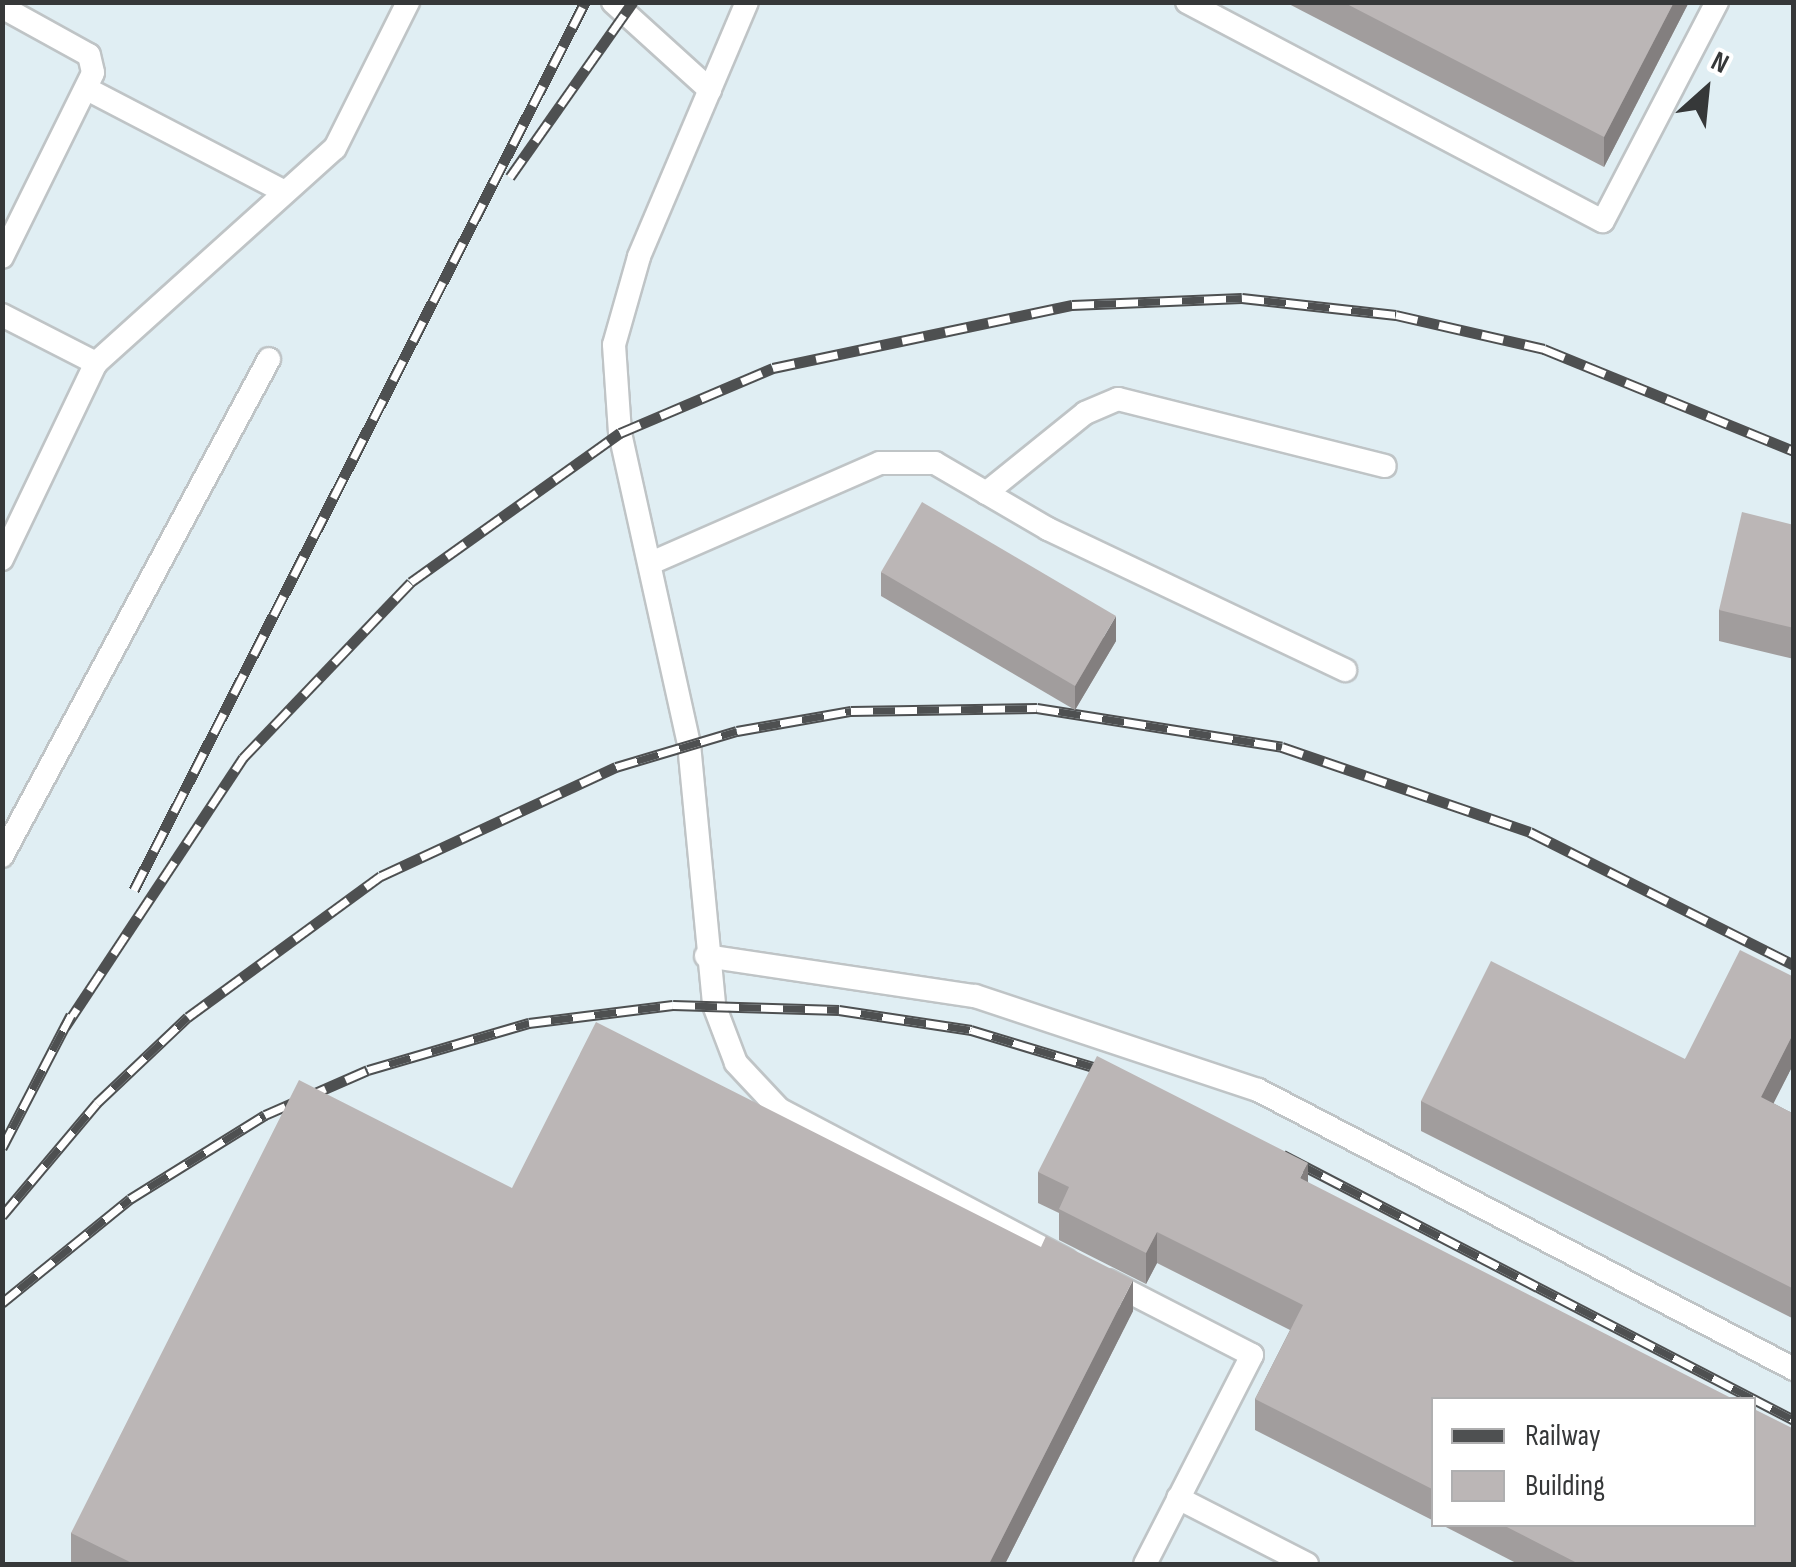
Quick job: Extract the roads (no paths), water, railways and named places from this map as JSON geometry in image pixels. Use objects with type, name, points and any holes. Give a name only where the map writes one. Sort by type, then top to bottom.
[{"type":"lane","points":[[2,559],[96,363],[281,190],[335,148],[408,2]]},
{"type":"lane","points":[[613,2],[710,90]]},
{"type":"lane","points":[[747,2],[640,257],[614,345],[620,434],[689,744],[706,956],[736,1062],[779,1109],[1252,1355],[1145,1564]]},
{"type":"lane","points":[[1188,2],[1603,222],[1717,2]]},
{"type":"lane","points":[[2,7],[88,55],[89,90],[2,258]]},
{"type":"lane","points":[[89,90],[281,190]]},
{"type":"lane","points":[[2,314],[96,363]]},
{"type":"lane","points":[[2,856],[269,358]]},
{"type":"lane","points":[[986,492],[1085,413],[1118,399],[1385,466]]},
{"type":"lane","points":[[650,563],[880,463],[936,463],[986,492],[1345,670]]},
{"type":"lane","points":[[706,956],[976,996],[1258,1090],[1794,1369]]},
{"type":"lane","points":[[1178,1498],[1307,1564]]},
{"type":"railway","points":[[134,890],[585,2]]},
{"type":"railway","points":[[510,177],[633,2]]},
{"type":"railway","points":[[65,1027],[243,758],[411,582],[620,433],[773,368],[1072,305],[1242,298],[1396,315],[1544,349],[1794,451]]},
{"type":"railway","points":[[2,1216],[97,1103],[188,1017],[381,876],[616,767],[737,731],[851,711],[1037,708],[1282,747],[1530,832],[1794,965]]},
{"type":"railway","points":[[2,1303],[130,1199],[265,1115],[368,1070],[529,1023],[673,1005],[839,1010],[971,1030],[1117,1074]]},
{"type":"railway","points":[[2,1148],[71,1015]]},
{"type":"railway","points":[[1283,1155],[1750,1397]]},
{"type":"railway","points":[[1756,1400],[1794,1420]]}]
